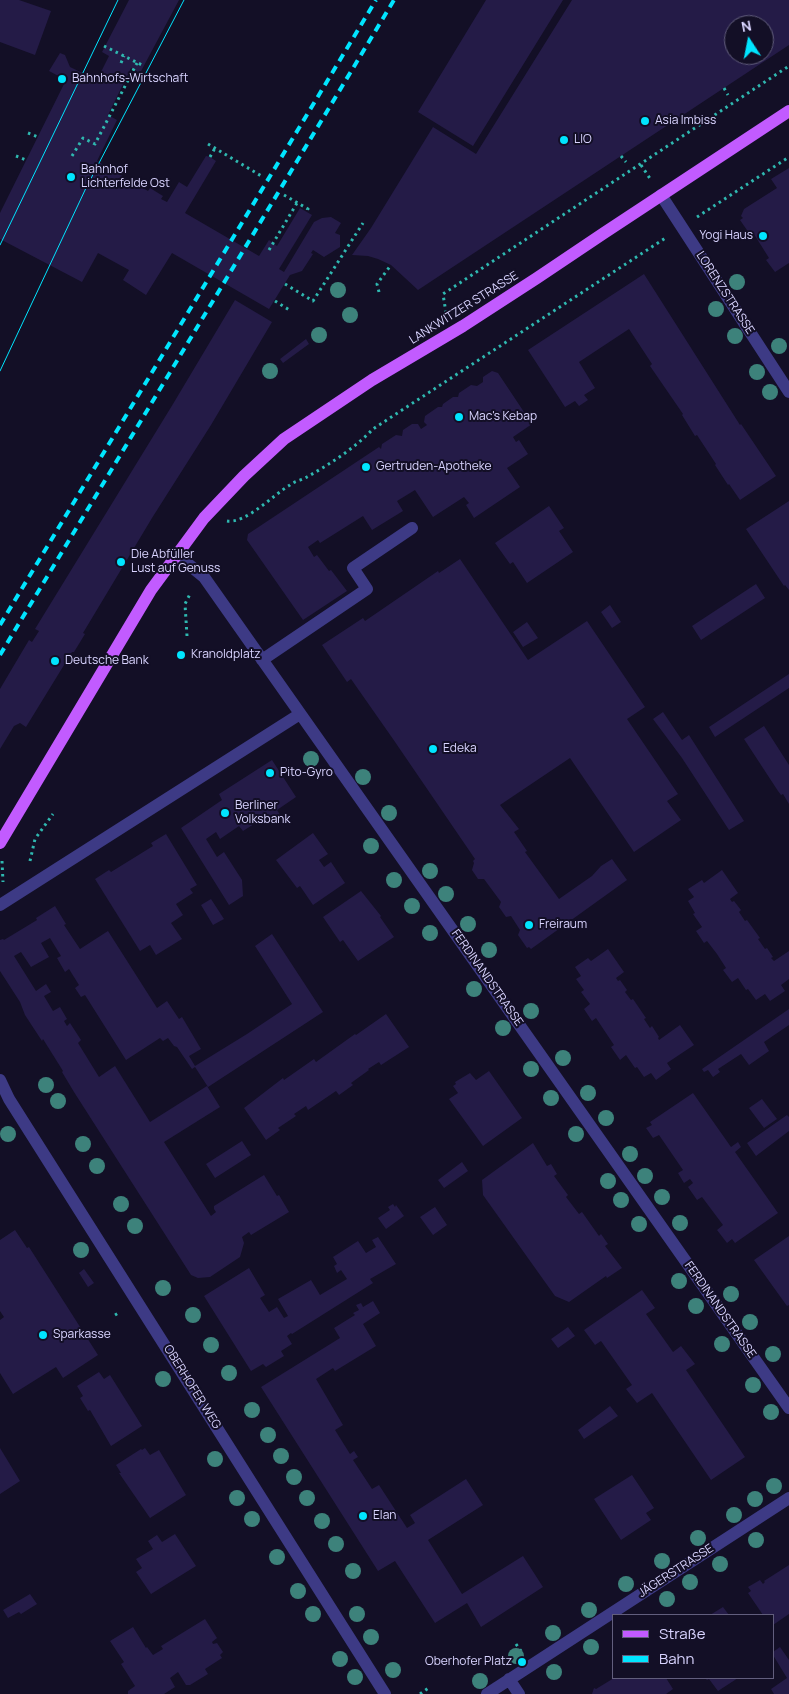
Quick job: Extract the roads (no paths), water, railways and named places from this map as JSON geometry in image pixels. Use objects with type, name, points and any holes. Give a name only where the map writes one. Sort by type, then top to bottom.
[{"type":"main road","name":"LANKWITZER STRASSE","points":[[177,555],[204,518],[244,476],[284,439],[372,380],[537,278],[789,112]]},
{"type":"main road","points":[[0,842],[151,590],[177,555]]},
{"type":"street","name":"LORENZSTRASSE","points":[[661,195],[789,392]]},
{"type":"street","points":[[262,660],[366,589],[353,568],[412,528]]},
{"type":"street","name":"FERDINANDSTRASSE","points":[[177,555],[204,577],[789,1408]]},
{"type":"street","points":[[0,905],[300,714]]},
{"type":"street","name":"OBERHOFER WEG","points":[[0,1080],[9,1099],[385,1694]]},
{"type":"street","name":"JÄGERSTRASSE","points":[[487,1694],[789,1498]]},
{"type":"street","points":[[509,1679],[520,1694]]},
{"type":"tram line","points":[[0,245],[118,0]]},
{"type":"tram line","points":[[0,371],[86,188],[184,0]]},
{"type":"railway","points":[[0,625],[376,0]]},
{"type":"railway","points":[[0,655],[394,0]]},
{"type":"place","name":"Bahnhofs-Wirtschaft","points":[[62,79]]},
{"type":"place","name":"Asia Imbiss","points":[[645,121]]},
{"type":"place","name":"LIO","points":[[564,140]]},
{"type":"place","name":"Bahnhof Lichterfelde Ost","points":[[71,177]]},
{"type":"place","name":"Yogi Haus","points":[[763,236]]},
{"type":"place","name":"Mac's Kebap","points":[[459,417]]},
{"type":"place","name":"Gertruden-Apotheke","points":[[366,467]]},
{"type":"place","name":"Die Abfüller Lust auf Genuss","points":[[121,562]]},
{"type":"place","name":"Kranoldplatz","points":[[181,655]]},
{"type":"place","name":"Deutsche Bank","points":[[55,661]]},
{"type":"place","name":"Edeka","points":[[433,749]]},
{"type":"place","name":"Pito-Gyro","points":[[270,773]]},
{"type":"place","name":"Berliner Volksbank","points":[[225,813]]},
{"type":"place","name":"Freiraum","points":[[529,925]]},
{"type":"place","name":"Sparkasse","points":[[43,1335]]},
{"type":"place","name":"Elan","points":[[363,1516]]},
{"type":"place","name":"Oberhofer Platz","points":[[522,1662]]}]
